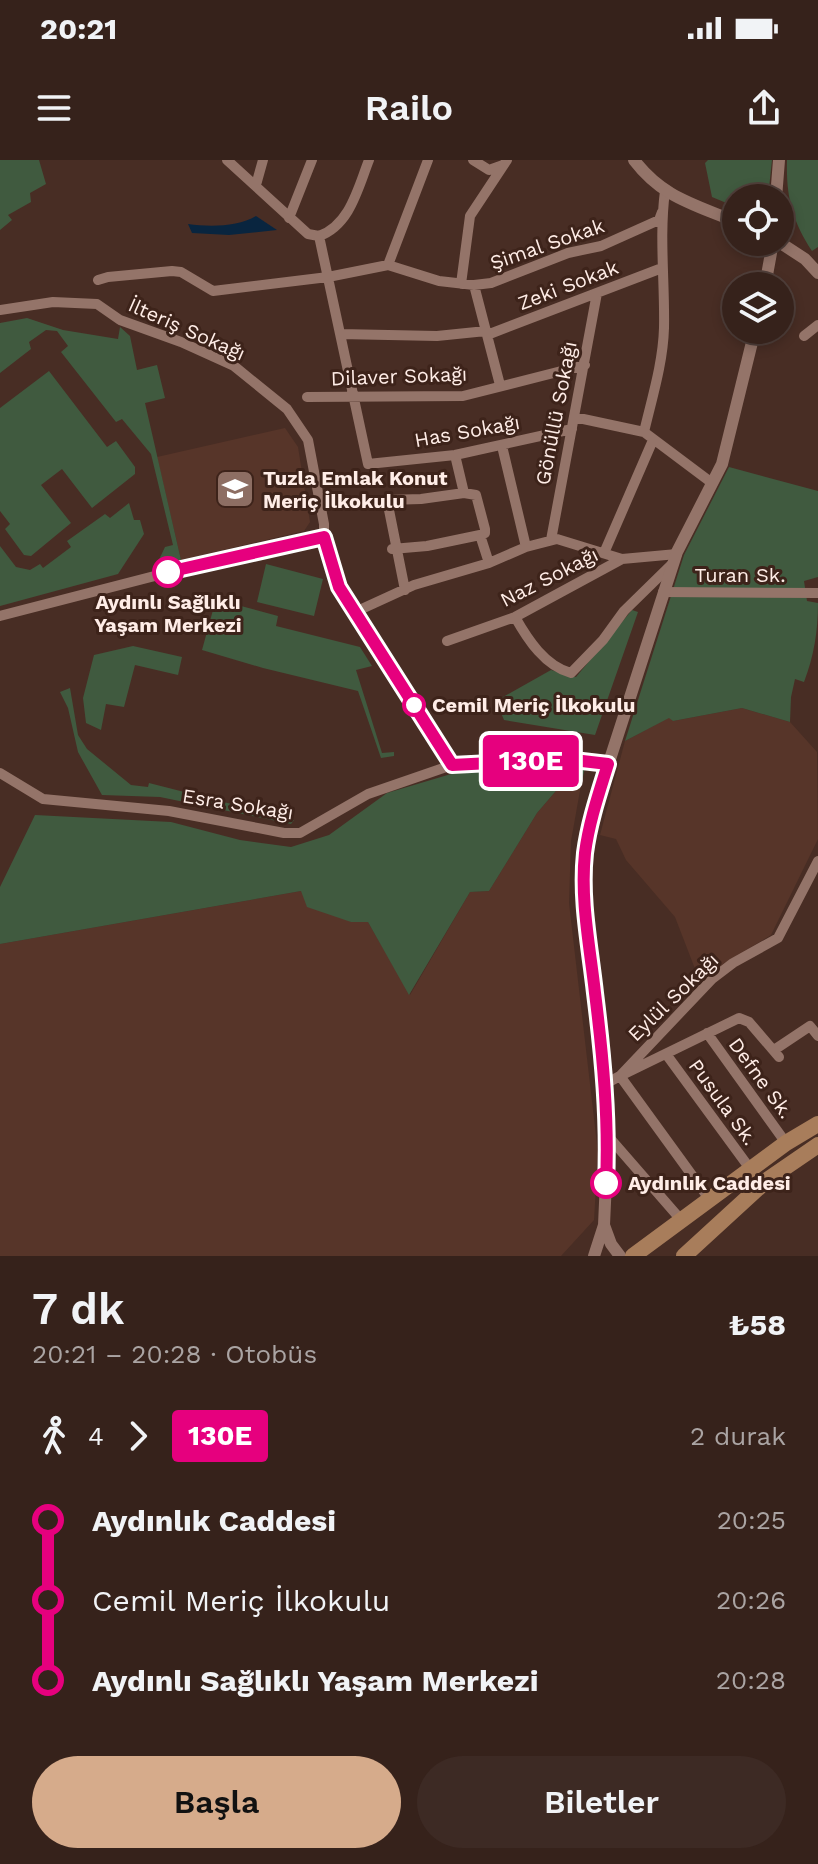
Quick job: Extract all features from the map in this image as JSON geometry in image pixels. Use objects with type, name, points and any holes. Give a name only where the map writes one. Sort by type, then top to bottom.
[{"type":"main road","points":[[621,1254],[682,1221],[786,1143],[818,1115]]},
{"type":"main road","points":[[786,1143],[818,1124]]},
{"type":"main road","points":[[684,1256],[767,1180],[818,1145]]},
{"type":"street","points":[[227,160],[308,234],[319,236],[329,232],[345,217],[369,160]]},
{"type":"street","points":[[256,185],[263,160]]},
{"type":"street","points":[[289,218],[312,160]]},
{"type":"street","points":[[98,280],[172,271],[181,272],[213,291],[328,277],[388,265],[428,160]]},
{"type":"street","points":[[473,160],[489,170],[505,162]]},
{"type":"street","points":[[634,160],[650,181],[665,191],[722,216]]},
{"type":"street","points":[[777,184],[779,160]]},
{"type":"street","points":[[461,284],[470,216],[505,162]]},
{"type":"street","points":[[604,553],[649,436],[664,329],[662,212],[665,191]]},
{"type":"street","name":"Şimal Sokak","points":[[388,265],[439,281],[474,285],[491,283],[568,253],[601,246],[659,220],[662,212]]},
{"type":"street","points":[[319,236],[353,396]]},
{"type":"street","points":[[794,252],[818,273]]},
{"type":"street","name":"Zeki Sokak","points":[[340,334],[437,336],[487,333],[662,268]]},
{"type":"street","points":[[474,285],[500,385]]},
{"type":"street","name":"Gönüllü Sokağı","points":[[551,540],[597,293]]},
{"type":"street","name":"İlteriş Sokağı","points":[[0,310],[53,302],[97,304],[120,320],[181,342],[234,366],[287,409],[308,440],[324,537],[339,587],[452,765]]},
{"type":"street","points":[[804,336],[818,325]]},
{"type":"street","points":[[594,1256],[604,1225],[608,1136],[605,1084],[583,903],[585,854],[591,818],[675,558],[722,464],[752,344]]},
{"type":"street","name":"Dilaver Sokağı","points":[[307,397],[463,396],[585,365]]},
{"type":"street","name":"Has Sokağı","points":[[353,396],[368,464],[455,455],[502,446],[573,423]]},
{"type":"street","points":[[573,423],[649,436],[712,483]]},
{"type":"street","points":[[502,446],[526,547]]},
{"type":"street","points":[[455,455],[464,493]]},
{"type":"street","points":[[394,548],[427,546],[485,533],[476,495],[464,493],[387,500],[394,548],[410,588]]},
{"type":"street","points":[[480,535],[489,563]]},
{"type":"street","points":[[0,616],[255,550],[324,537]]},
{"type":"street","points":[[355,612],[410,588],[551,540],[557,539],[622,559],[675,558]]},
{"type":"street","points":[[515,617],[524,635],[542,656],[558,669],[571,673],[675,558]]},
{"type":"street","name":"Naz Sokağı","points":[[447,641],[515,617],[622,559]]},
{"type":"street","name":"Turan Sk.","points":[[663,592],[818,593]]},
{"type":"street","name":"Esra Sokağı","points":[[0,773],[43,799],[169,811],[300,833],[368,794],[452,765],[565,759],[608,764]]},
{"type":"street","name":"Eylül Sokağı","points":[[605,1084],[620,1076],[712,979],[733,963],[778,938],[818,861]]},
{"type":"street","points":[[710,1200],[620,1076],[739,1018],[749,1022],[776,1054],[810,1026],[818,1036]]},
{"type":"street","name":"Defne Sk.","points":[[707,1033],[786,1143]]},
{"type":"street","name":"Pusula Sk.","points":[[666,1054],[751,1170]]},
{"type":"street","points":[[608,1136],[682,1221]]},
{"type":"street","points":[[604,1225],[621,1254]]},
{"type":"shaded area","name":"Tuzla Emlak Konut Meriç İlkokulu","points":[[285,428],[298,447],[310,522],[304,531],[181,560],[157,457]]},
{"type":"shaded area","points":[[742,708],[790,722],[817,752],[818,839],[771,935],[703,976],[697,974],[675,917],[626,860],[616,839],[600,835],[625,741],[670,717],[673,721]]},
{"type":"shaded area","points":[[567,778],[581,785],[571,841],[569,903],[598,1153],[594,1220],[561,1256],[0,1256],[0,944],[301,891],[351,922],[368,922],[410,995],[470,892],[489,891],[537,813]]},
{"type":"green space","points":[[0,160],[39,160],[46,184],[30,193],[31,202],[8,215],[12,220],[0,230]]},
{"type":"green space","points":[[708,160],[772,160],[769,184],[722,184],[722,201],[712,197],[705,163]]},
{"type":"green space","points":[[787,160],[818,160],[818,247],[812,251],[794,213],[794,184],[788,184]]},
{"type":"green space","points":[[27,318],[63,330],[118,339],[120,327],[130,336],[137,370],[157,365],[165,398],[145,403],[181,560],[155,568],[165,547],[173,545],[151,454],[122,419],[116,422],[61,352],[68,346],[57,331],[46,330],[29,342],[31,349],[0,373],[0,323]]},
{"type":"green space","points":[[49,371],[107,447],[116,441],[135,467],[135,474],[92,508],[62,469],[41,485],[71,523],[31,556],[24,555],[5,529],[10,524],[0,511],[0,408]]},
{"type":"green space","points":[[729,467],[818,491],[818,577],[804,581],[807,601],[818,603],[816,633],[804,682],[795,679],[790,722],[742,708],[673,721],[669,718],[625,741],[684,555]]},
{"type":"green space","points":[[129,503],[134,520],[140,520],[144,534],[118,574],[0,606],[0,546],[16,567],[30,570],[40,564],[43,568],[71,547],[67,541],[105,514],[110,518]]},
{"type":"green space","points":[[266,564],[323,579],[314,616],[257,602]]},
{"type":"green space","points":[[241,606],[278,616],[276,626],[360,647],[372,666],[356,670],[382,753],[394,752],[394,756],[381,758],[358,691],[202,650],[213,610]]},
{"type":"green space","points":[[632,610],[638,612],[595,735],[504,720],[496,701],[551,670],[576,677]]},
{"type":"green space","points":[[133,646],[182,657],[178,675],[135,665],[124,707],[106,704],[101,730],[86,723],[83,698],[94,655]]},
{"type":"green space","points":[[70,688],[78,735],[87,749],[131,785],[148,787],[149,783],[294,820],[291,824],[160,797],[102,795],[78,752],[68,708],[60,692]]},
{"type":"green space","points":[[564,766],[585,768],[581,785],[567,778],[537,813],[489,891],[470,892],[409,995],[368,922],[351,922],[307,907],[301,891],[0,944],[0,887],[35,815],[171,822],[240,840],[291,847],[329,835],[387,793],[451,774]]},
{"type":"water","points":[[256,216],[277,230],[229,235],[192,233],[188,224],[223,225]]},
{"type":"bus line","name":"130E","points":[[168,572],[255,550],[324,537],[339,587],[452,765],[565,759],[608,764],[591,818],[585,854],[583,903],[605,1084],[608,1136],[606,1183]]},
{"type":"place","name":"Tuzla Emlak Konut Meriç İlkokulu","points":[[235,489]]},
{"type":"place","name":"Aydınlı Sağlıklı Yaşam Merkezi","points":[[168,572]]},
{"type":"place","name":"Cemil Meriç İlkokulu","points":[[414,705]]},
{"type":"place","name":"Aydınlık Caddesi","points":[[606,1183]]}]
